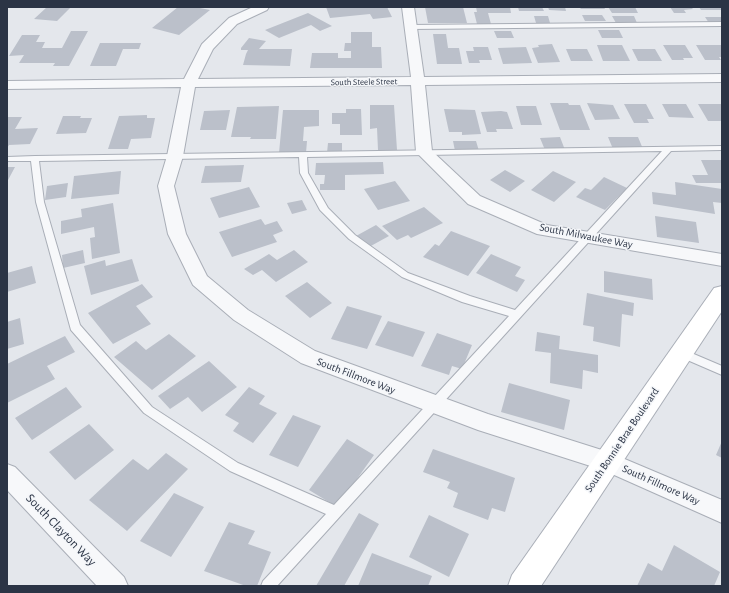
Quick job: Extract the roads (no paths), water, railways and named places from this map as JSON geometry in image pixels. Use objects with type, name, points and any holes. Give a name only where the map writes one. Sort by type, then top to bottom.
[{"type":"street","name":"South Fillmore Way","points":[[263,7],[233,20],[207,47],[189,83],[175,156],[166,186],[177,234],[200,280],[241,315],[308,357],[486,423],[608,462],[722,512]]},
{"type":"street","points":[[408,7],[418,81],[424,152]]},
{"type":"street","name":"South Steele Street","points":[[7,85],[722,78]]},
{"type":"street","name":"South Milwaukee Way","points":[[424,152],[474,200],[543,230],[722,260]]},
{"type":"street","name":"South Bonnie Brae Boulevard","points":[[522,586],[722,294]]},
{"type":"street","name":"South Clayton Way","points":[[7,474],[115,586]]},
{"type":"lane","points":[[411,27],[722,24]]},
{"type":"lane","points":[[268,586],[669,148]]},
{"type":"lane","points":[[7,159],[722,148]]},
{"type":"lane","points":[[303,154],[304,173],[324,210],[352,237],[405,275],[466,299],[517,315]]},
{"type":"lane","points":[[35,158],[40,202],[75,327],[148,410],[234,467],[336,512]]},
{"type":"lane","points":[[682,353],[722,371]]}]
